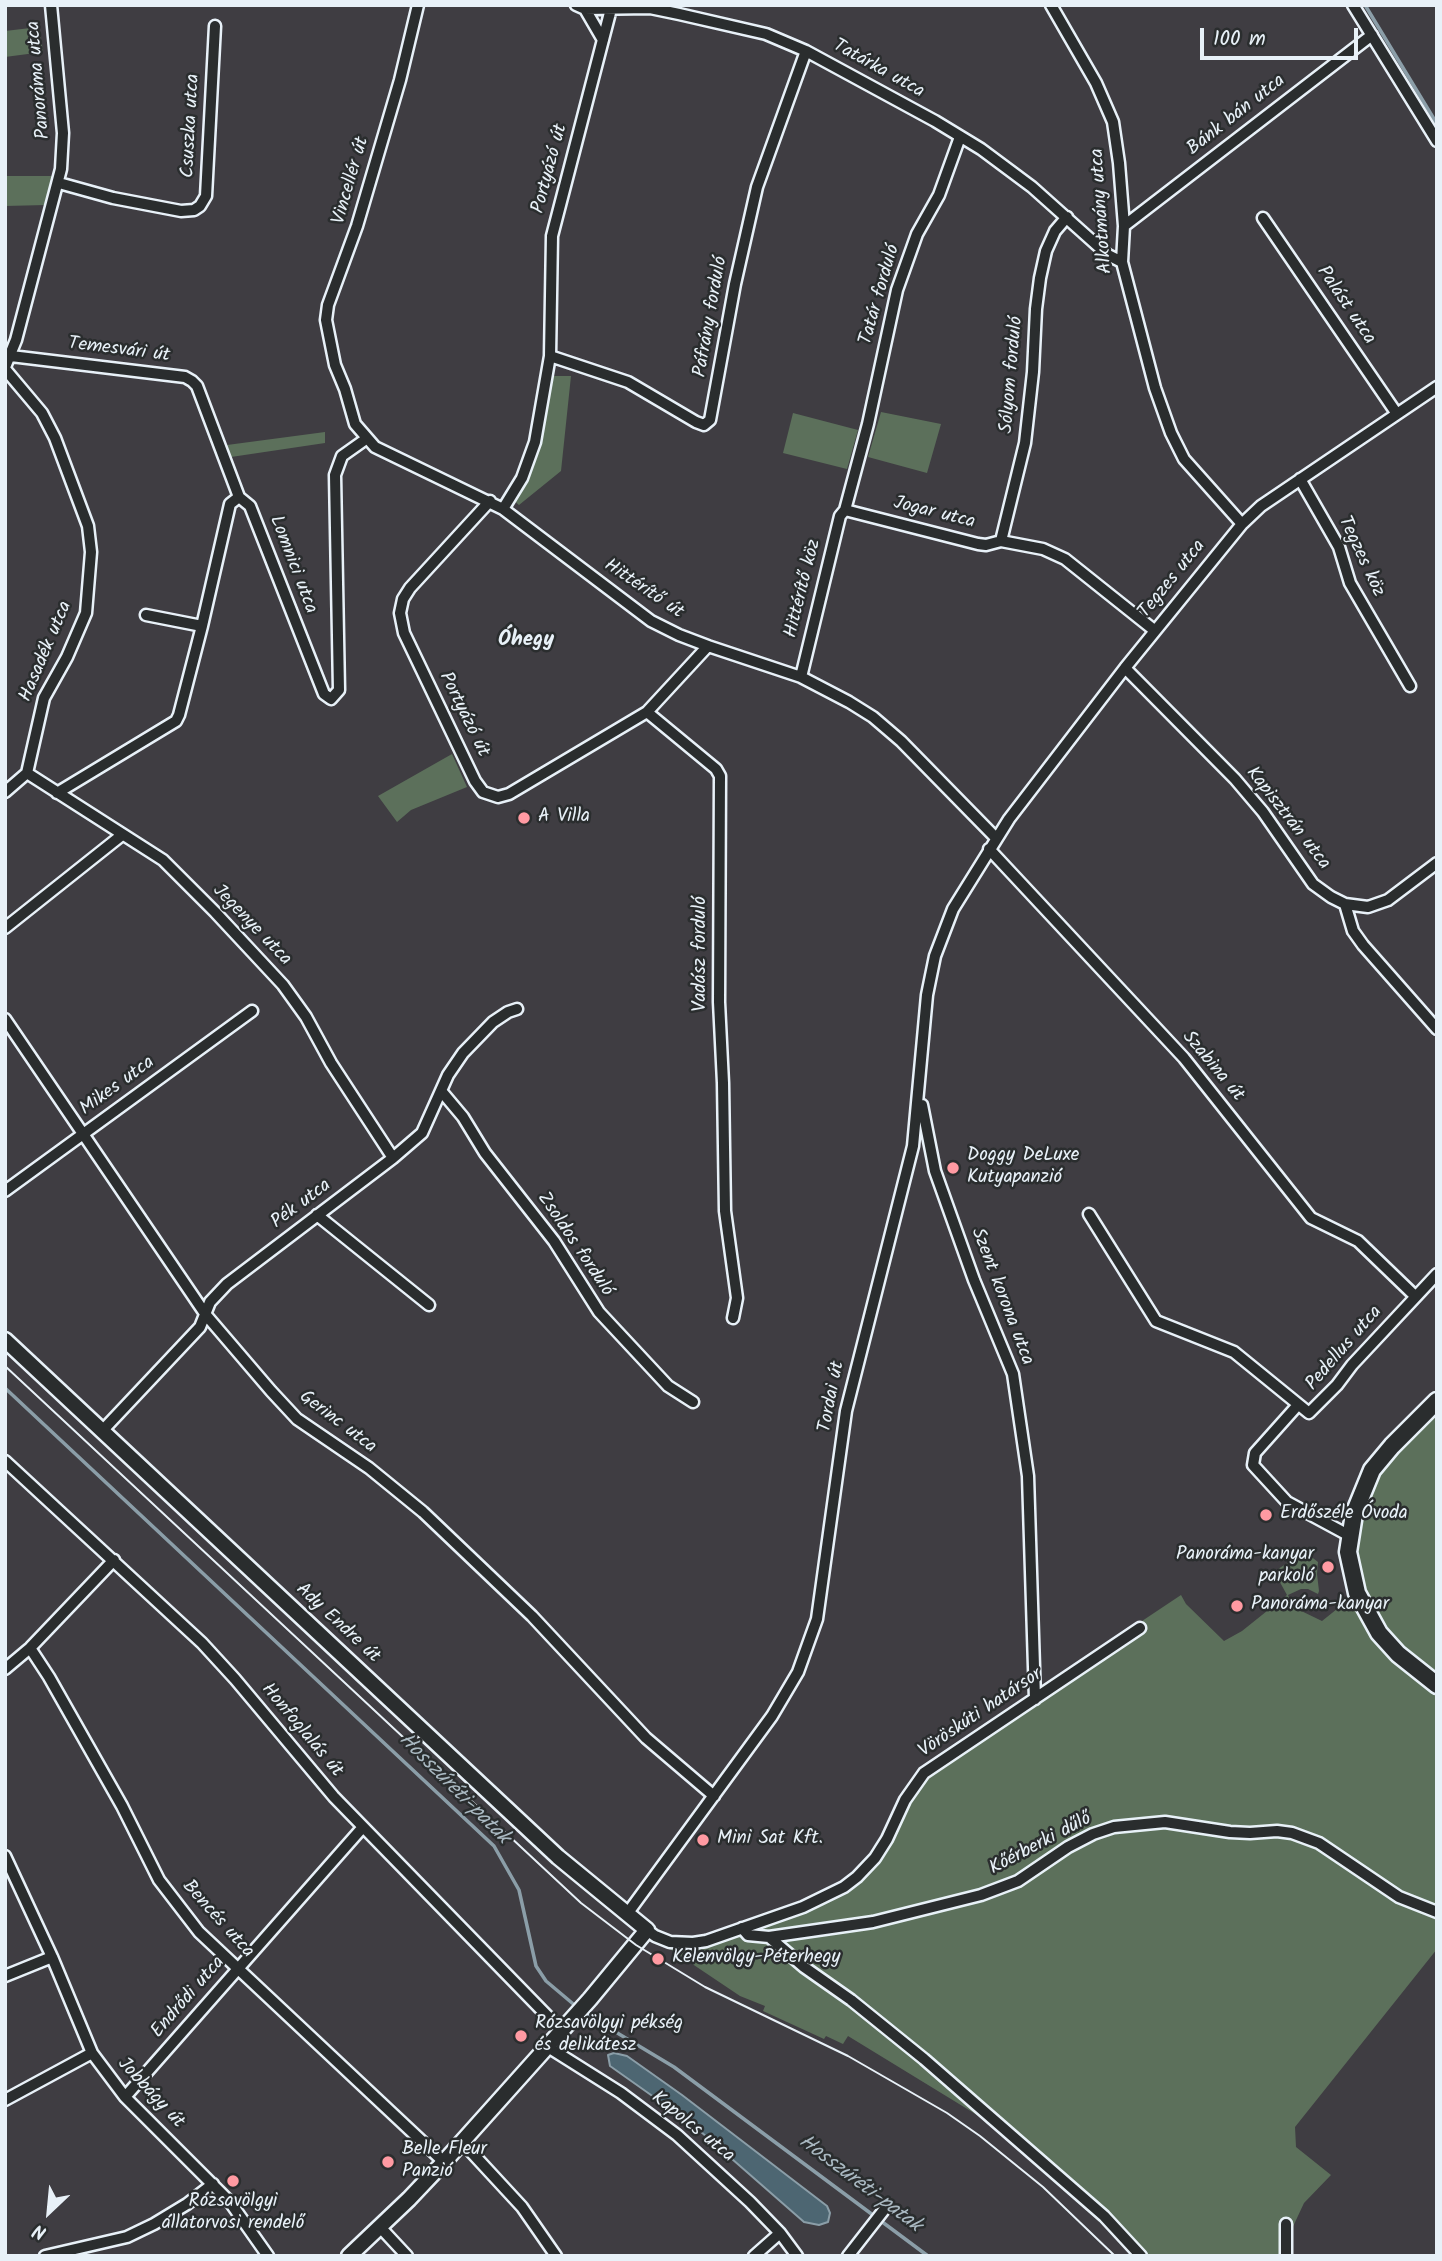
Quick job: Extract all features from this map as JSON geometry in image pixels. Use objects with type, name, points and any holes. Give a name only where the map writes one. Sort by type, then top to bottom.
[{"type":"main road","points":[[1437,1401],[1392,1446],[1373,1470],[1354,1514],[1348,1552],[1357,1593],[1371,1620],[1398,1654],[1437,1685]]},
{"type":"street","name":"Panoráma utca","points":[[11,356],[59,183],[63,133],[51,5]]},
{"type":"street","name":"Vincellér út","points":[[366,439],[355,424],[335,365],[326,320],[328,305],[355,234],[400,80],[418,5]]},
{"type":"street","name":"Alkotmány utca","points":[[1051,5],[1096,83],[1113,122],[1124,226],[1122,262],[1155,388],[1178,449],[1203,482],[1242,524]]},
{"type":"street","points":[[1353,5],[1437,141]]},
{"type":"street","points":[[580,7],[603,40]]},
{"type":"street","name":"Tatárka utca","points":[[580,7],[650,9],[679,14],[766,34],[806,51],[960,136],[1032,187],[1108,255],[1122,262]]},
{"type":"street","name":"Portyázó út","points":[[503,509],[516,490],[529,462],[540,415],[550,356],[552,236],[612,7]]},
{"type":"street","name":"Csuszka utca","points":[[59,183],[113,198],[181,211],[194,211],[200,206],[206,196],[215,26]]},
{"type":"street","name":"Bánk bán utca","points":[[1124,226],[1372,35]]},
{"type":"street","name":"Páfrány forduló","points":[[550,356],[628,382],[696,422],[704,425],[710,420],[735,284],[757,187],[806,51]]},
{"type":"street","name":"Tatár forduló","points":[[845,510],[868,424],[897,290],[917,234],[939,195],[960,136]]},
{"type":"street","name":"Sólyom forduló","points":[[1001,541],[1025,443],[1040,278],[1046,251],[1055,231],[1067,216]]},
{"type":"street","name":"Palást utca","points":[[1263,218],[1397,414]]},
{"type":"street","points":[[5,368],[11,356]]},
{"type":"street","name":"Temesvári út","points":[[11,356],[185,377],[192,381],[197,386],[239,497]]},
{"type":"street","name":"Hasadék utca","points":[[5,368],[42,413],[55,438],[88,526],[91,552],[86,613],[67,657],[44,698],[27,773]]},
{"type":"street","name":"Tegzes utca","points":[[989,849],[1154,630],[1242,524],[1261,506],[1437,387]]},
{"type":"street","name":"Lomnici utca","points":[[239,497],[250,506],[324,694],[331,699],[339,690],[335,475],[342,456],[366,439]]},
{"type":"street","name":"Hittérítő út","points":[[366,439],[375,447],[503,509],[641,614],[679,635],[801,677],[826,688],[873,717],[901,741],[996,838]]},
{"type":"street","name":"Tegzes köz","points":[[1300,479],[1339,547],[1350,583],[1410,686]]},
{"type":"street","points":[[57,793],[176,721],[230,504],[239,497]]},
{"type":"street","name":"Portyázó út","points":[[490,501],[410,587],[403,599],[400,613],[404,633],[475,781],[483,792],[498,797],[509,794],[647,712]]},
{"type":"street","name":"Jogar utca","points":[[845,510],[978,544],[1001,541],[1043,549],[1065,559],[1154,630]]},
{"type":"street","name":"Hittérítő köz","points":[[801,677],[840,516],[845,510]]},
{"type":"street","points":[[146,615],[202,625]]},
{"type":"street","points":[[647,712],[708,646]]},
{"type":"street","name":"Kapisztrán utca","points":[[1125,668],[1235,779],[1263,812],[1313,884],[1345,904]]},
{"type":"street","name":"Vadász forduló","points":[[647,712],[716,769],[720,776],[719,989],[725,1211],[737,1298],[733,1318]]},
{"type":"street","points":[[5,792],[27,773]]},
{"type":"street","name":"Jegenye utca","points":[[27,773],[163,860],[283,985],[306,1017],[331,1063],[393,1158]]},
{"type":"street","points":[[5,928],[121,835]]},
{"type":"street","name":"Tordai út","points":[[627,1914],[715,1796],[789,1689],[817,1619],[846,1411],[913,1146],[927,995],[935,956],[953,909],[989,849]]},
{"type":"street","name":"Szabina út","points":[[989,849],[1184,1058],[1311,1218],[1358,1241],[1415,1296]]},
{"type":"street","points":[[1437,863],[1388,900],[1368,907],[1345,904],[1353,931],[1363,945],[1437,1029]]},
{"type":"street","name":"Pék utca","points":[[103,1430],[200,1327],[210,1303],[227,1284],[422,1133],[448,1075],[463,1053],[493,1021],[517,1009]]},
{"type":"street","name":"Mikes utca","points":[[5,1191],[252,1011]]},
{"type":"street","name":"Gerinc utca","points":[[5,1019],[206,1315],[297,1419],[369,1468],[423,1512],[532,1616],[646,1738],[715,1796]]},
{"type":"street","name":"Szent korona utca","points":[[919,1080],[935,1171],[974,1280],[1013,1374],[1028,1476],[1035,1699]]},
{"type":"street","name":"Zsoldos forduló","points":[[442,1092],[463,1117],[485,1153],[554,1241],[599,1312],[668,1385],[693,1402]]},
{"type":"street","points":[[1089,1213],[1156,1321],[1234,1352],[1297,1406]]},
{"type":"street","points":[[317,1215],[429,1305]]},
{"type":"street","name":"Pedellus utca","points":[[1350,1536],[1278,1495],[1254,1468],[1252,1461],[1255,1453],[1297,1406],[1305,1412],[1313,1411],[1437,1274]]},
{"type":"street","name":"Ady Endre út","points":[[5,1340],[558,1857],[647,1930]]},
{"type":"street","name":"Honfoglalás út","points":[[5,1461],[202,1643],[334,1797],[562,2031]]},
{"type":"street","points":[[5,1669],[30,1648],[114,1560]]},
{"type":"street","name":"Vöröskúti határsor","points":[[647,1930],[663,1940],[693,1943],[803,1907],[844,1887],[858,1877],[881,1849],[905,1800],[937,1762],[1140,1628]]},
{"type":"street","name":"Bencés utca","points":[[30,1648],[122,1806],[159,1880],[199,1932],[444,2162]]},
{"type":"street","name":"Kőérberki dűlő","points":[[742,1928],[748,1935],[769,1937],[873,1922],[981,1895],[1017,1881],[1093,1834],[1114,1827],[1165,1822],[1230,1832],[1277,1830],[1292,1833],[1319,1843],[1399,1897],[1437,1912]]},
{"type":"street","name":"Endrődi utca","points":[[125,2097],[363,1828]]},
{"type":"street","name":"Jobbágy út","points":[[5,1856],[52,1957],[92,2053],[125,2097],[213,2184],[243,2218],[268,2256]]},
{"type":"street","points":[[349,2256],[444,2162],[590,1999],[647,1930]]},
{"type":"street","name":"Kőérberki dűlő","points":[[769,1937],[924,2059],[1104,2216],[1141,2256]]},
{"type":"street","points":[[5,1976],[52,1957]]},
{"type":"street","name":"Kapolcs utca","points":[[548,2047],[621,2093],[677,2135],[720,2172],[780,2233],[797,2256]]},
{"type":"street","points":[[5,2100],[92,2053]]},
{"type":"street","points":[[462,2142],[522,2207],[556,2256]]},
{"type":"street","points":[[45,2256],[128,2236],[187,2204],[213,2184]]},
{"type":"street","points":[[848,2256],[885,2209]]},
{"type":"street","points":[[1286,2224],[1286,2256]]},
{"type":"street","points":[[380,2227],[407,2256]]},
{"type":"street","points":[[754,2256],[780,2233]]},
{"type":"green space","points":[[39,27],[43,52],[5,57],[5,31]]},
{"type":"green space","points":[[5,176],[53,176],[46,205],[5,206]]},
{"type":"green space","points":[[550,376],[571,376],[561,471],[519,505],[513,500]]},
{"type":"green space","points":[[881,412],[941,424],[927,473],[868,457]]},
{"type":"green space","points":[[793,413],[858,430],[847,469],[783,453]]},
{"type":"green space","points":[[325,432],[325,443],[231,457],[227,445]]},
{"type":"green space","points":[[452,754],[467,787],[411,810],[397,822],[378,796]]},
{"type":"green space","points":[[1437,1401],[1437,1949],[1295,2127],[1296,2147],[1331,2175],[1304,2203],[1290,2233],[1289,2256],[1138,2256],[982,2118],[848,2036],[843,2044],[826,2036],[824,2039],[763,2011],[765,2006],[740,1996],[667,1947],[670,1942],[693,1943],[803,1907],[857,1877],[924,1773],[1037,1701],[1139,1623],[1181,1595],[1186,1604],[1224,1641],[1242,1631],[1287,1595],[1276,1575],[1278,1569],[1305,1552],[1318,1562],[1318,1594],[1301,1589],[1288,1595],[1293,1607],[1322,1621],[1357,1593],[1351,1572],[1362,1493]]},
{"type":"water","points":[[614,2053],[627,2056],[682,2095],[827,2206],[830,2213],[828,2222],[819,2225],[804,2222],[692,2124],[610,2066],[608,2055]]},
{"type":"waterway","points":[[1365,5],[1437,124]]},
{"type":"waterway","name":"Hosszúréti-patak","points":[[5,1388],[494,1846],[519,1890],[536,1966],[546,1981],[578,2008]]},
{"type":"waterway","name":"Hosszúréti-patak","points":[[584,2013],[674,2067],[928,2256]]},
{"type":"tram line","points":[[5,1366],[581,1903],[636,1945],[705,1987],[848,2056],[947,2113],[1043,2187],[1115,2256]]},
{"type":"place","name":"A Villa","points":[[524,818]]},
{"type":"place","name":"Doggy DeLuxe Kutyapanzió","points":[[953,1168]]},
{"type":"place","name":"Erdőszéle Óvoda","points":[[1266,1515]]},
{"type":"place","name":"Panoráma-kanyar parkoló","points":[[1328,1567]]},
{"type":"place","name":"Panoráma-kanyar","points":[[1237,1606]]},
{"type":"place","name":"Mini Sat Kft.","points":[[703,1840]]},
{"type":"place","name":"Kelenvölgy-Péterhegy","points":[[658,1959]]},
{"type":"place","name":"Rózsavölgyi pékség és delikátesz","points":[[521,2036]]},
{"type":"place","name":"Belle Fleur Panzió","points":[[388,2162]]},
{"type":"place","name":"Rózsavölgyi állatorvosi rendelő","points":[[233,2181]]},
{"type":"district","name":"Óhegy","points":[[526,641]]}]
